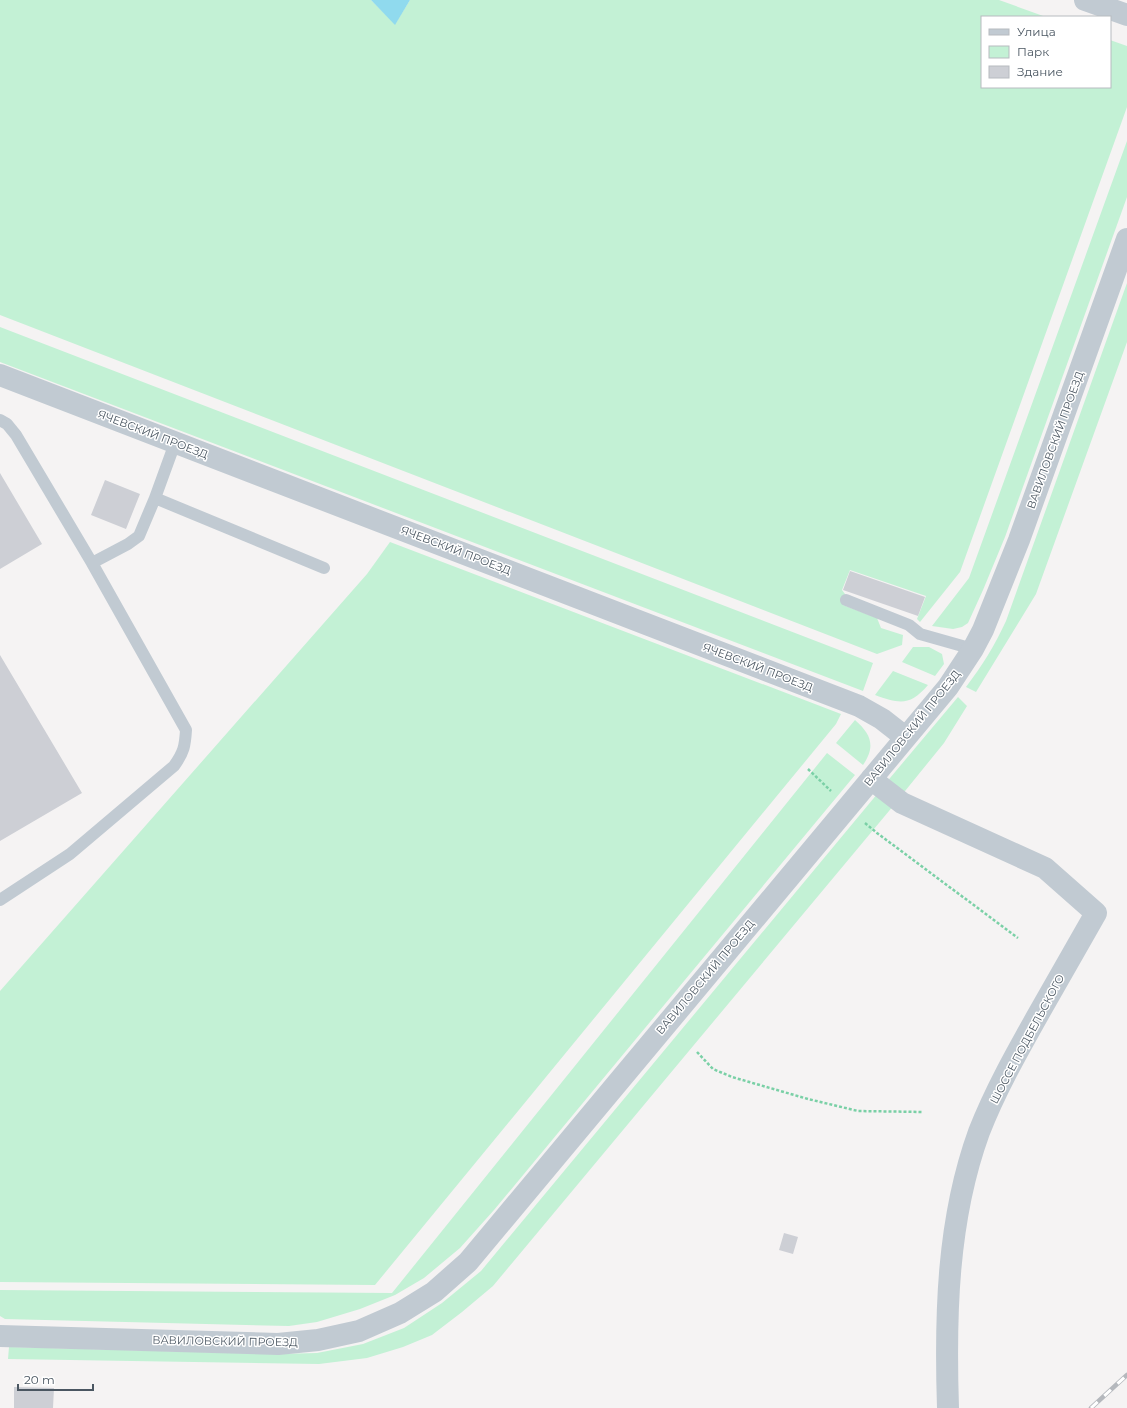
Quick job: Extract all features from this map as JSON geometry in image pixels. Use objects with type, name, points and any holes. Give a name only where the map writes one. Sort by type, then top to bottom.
[{"type":"street","points":[[1085,0],[1127,16]]},
{"type":"street","name":"ВАВИЛОВСКИЙ ПРОЕЗД","points":[[0,1336],[278,1344],[318,1340],[359,1331],[400,1313],[434,1292],[468,1262],[948,687],[983,630],[1019,540],[1127,239]]},
{"type":"street","name":"ЯЧЕВСКИЙ ПРОЕЗД","points":[[0,375],[859,706],[882,719],[905,737]]},
{"type":"street","name":"ШОССЕ ПОДБЕЛЬСКОГО","points":[[871,779],[902,803],[1045,868],[1096,913],[1002,1080],[980,1131],[972,1155],[963,1187],[957,1218],[951,1266],[947,1309],[948,1408]]},
{"type":"lane","points":[[0,420],[7,424],[16,435],[92,564],[186,730],[185,745],[182,755],[174,766],[70,854],[0,900]]},
{"type":"lane","points":[[92,564],[128,544],[138,536],[175,443]]},
{"type":"lane","points":[[154,498],[324,568]]},
{"type":"lane","points":[[846,600],[909,626],[920,634],[972,649]]},
{"type":"path","points":[[877,833],[1018,938]]},
{"type":"path","points":[[697,1052],[713,1069],[719,1072],[808,1098],[858,1111],[923,1112]]},
{"type":"green space","points":[[0,0],[371,0],[395,24],[410,0],[999,0],[1043,16],[981,16],[981,88],[1111,88],[1111,40],[1127,46],[1127,107],[960,572],[920,622],[917,619],[926,596],[850,570],[842,590],[845,594],[843,605],[877,618],[881,628],[903,635],[902,645],[877,654],[0,315]]},
{"type":"green space","points":[[1127,141],[1127,197],[1005,537],[968,623],[962,627],[953,629],[932,626],[969,578]]},
{"type":"green space","points":[[1127,283],[1127,342],[1036,594],[976,692],[966,687],[988,655],[1006,621]]},
{"type":"green space","points":[[0,327],[873,663],[863,691],[0,362]]},
{"type":"green space","points":[[390,542],[841,714],[836,724],[375,1285],[0,1282],[0,991],[367,574]]},
{"type":"green space","points":[[913,647],[929,647],[942,654],[944,664],[935,676],[902,662]]},
{"type":"green space","points":[[893,671],[928,685],[916,697],[910,700],[891,700],[875,695]]},
{"type":"green space","points":[[958,697],[967,706],[944,743],[901,796],[885,784]]},
{"type":"green space","points":[[855,720],[865,730],[870,741],[869,752],[863,765],[836,743]]},
{"type":"green space","points":[[827,753],[855,775],[494,1210],[460,1248],[424,1278],[395,1295],[360,1309],[317,1322],[289,1326],[5,1319],[0,1316],[0,1290],[392,1293]]},
{"type":"green space","points":[[878,793],[894,805],[493,1286],[432,1335],[403,1347],[367,1358],[319,1364],[8,1359],[9,1347],[278,1354],[317,1353],[363,1344],[404,1328],[442,1303],[481,1271]]},
{"type":"water","points":[[371,0],[410,0],[395,25]]},
{"type":"building","points":[[0,473],[42,544],[0,569]]},
{"type":"building","points":[[105,480],[140,494],[126,529],[91,515]]},
{"type":"building","points":[[850,571],[925,597],[918,616],[843,590]]},
{"type":"building","points":[[0,655],[82,793],[0,841]]},
{"type":"building","points":[[784,1233],[798,1237],[793,1254],[779,1250]]},
{"type":"building","points":[[14,1387],[54,1388],[53,1408],[14,1408]]},
{"type":"railway","points":[[1091,1408],[1127,1375]]}]
